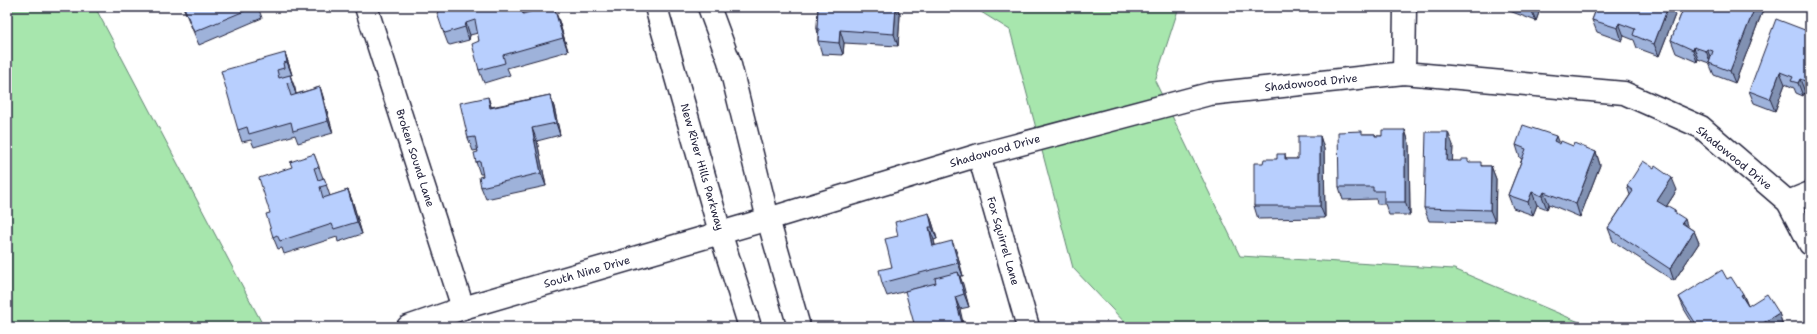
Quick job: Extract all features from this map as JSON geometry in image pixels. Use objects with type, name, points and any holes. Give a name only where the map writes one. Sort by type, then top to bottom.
[{"type":"street","name":"Broken Sound Lane","points":[[366,7],[463,308]]},
{"type":"street","name":"New River Hills Parkway","points":[[656,7],[720,232],[750,327]]},
{"type":"street","points":[[708,7],[729,61],[768,219],[799,327]]},
{"type":"street","points":[[1404,73],[1405,7]]},
{"type":"street","name":"Shadowood Drive","points":[[768,219],[979,155],[1209,94],[1404,73],[1624,92],[1701,127],[1788,202],[1810,244]]},
{"type":"street","name":"Fox Squirrel Lane","points":[[979,155],[1028,327]]},
{"type":"street","points":[[1788,202],[1810,193]]},
{"type":"street","name":"South Nine Drive","points":[[408,327],[463,308],[768,219]]},
{"type":"green space","points":[[7,7],[95,7],[264,327],[7,327]]},
{"type":"green space","points":[[973,7],[1179,7],[1155,81],[1240,256],[1454,269],[1591,327],[1129,327],[1073,268],[1010,30]]},
{"type":"building","points":[[184,7],[254,7],[194,32]]},
{"type":"building","points":[[451,7],[460,7],[462,9],[468,7],[521,7],[523,14],[547,7],[554,7],[563,38],[503,55],[505,63],[479,70],[472,44],[479,41],[475,20],[466,23],[465,27],[445,33],[443,31],[437,13]]},
{"type":"building","points":[[818,7],[896,7],[894,34],[840,30],[839,43],[818,41]]},
{"type":"building","points":[[1597,7],[1668,7],[1654,44],[1633,35],[1635,29],[1619,23],[1618,28],[1592,20]]},
{"type":"building","points":[[1684,7],[1755,7],[1730,71],[1709,63],[1713,51],[1707,49],[1706,51],[1694,47],[1693,50],[1671,40]]},
{"type":"building","points":[[1776,19],[1810,32],[1810,83],[1800,79],[1798,83],[1791,81],[1793,77],[1780,72],[1770,99],[1749,91]]},
{"type":"building","points":[[285,53],[287,62],[283,63],[284,68],[277,70],[279,78],[290,75],[292,82],[287,83],[291,96],[320,87],[328,121],[293,131],[291,122],[249,134],[247,127],[238,130],[221,71]]},
{"type":"building","points":[[550,95],[556,123],[532,128],[541,173],[481,187],[479,177],[483,176],[480,161],[476,162],[474,153],[478,152],[475,137],[468,138],[460,103],[488,97],[490,108]]},
{"type":"building","points":[[1523,125],[1556,136],[1554,141],[1560,144],[1561,141],[1573,146],[1574,143],[1596,152],[1576,204],[1544,192],[1542,196],[1532,192],[1528,202],[1508,195],[1526,149],[1516,145]]},
{"type":"building","points":[[1382,130],[1405,130],[1405,202],[1384,202],[1384,191],[1373,191],[1373,187],[1339,187],[1338,132],[1362,131],[1362,134],[1375,134],[1375,136],[1382,136]]},
{"type":"building","points":[[1426,132],[1448,132],[1447,161],[1461,161],[1461,159],[1468,159],[1468,162],[1481,162],[1481,166],[1491,166],[1490,210],[1424,208]]},
{"type":"building","points":[[1298,136],[1320,136],[1320,206],[1254,206],[1254,163],[1263,163],[1264,159],[1277,159],[1277,154],[1285,154],[1285,159],[1298,159]]},
{"type":"building","points":[[314,154],[319,167],[314,168],[318,180],[324,178],[327,185],[320,187],[323,198],[348,190],[357,222],[334,229],[332,224],[280,241],[277,235],[273,237],[266,214],[270,213],[259,178],[292,167],[290,162]]},
{"type":"building","points":[[1643,161],[1654,168],[1655,166],[1672,178],[1657,201],[1675,210],[1674,212],[1685,219],[1682,223],[1694,231],[1670,269],[1608,228],[1633,191],[1627,186]]},
{"type":"building","points":[[929,213],[932,227],[929,227],[933,246],[952,241],[958,263],[882,283],[879,270],[892,267],[885,239],[898,236],[895,222]]},
{"type":"building","points":[[1722,270],[1727,279],[1731,277],[1738,288],[1739,287],[1743,294],[1741,295],[1748,306],[1767,294],[1779,313],[1757,327],[1698,327],[1679,297]]},
{"type":"building","points":[[958,272],[964,294],[955,297],[963,327],[915,327],[905,291],[936,283],[935,278]]},
{"type":"building","points":[[1781,324],[1783,327],[1776,327]]}]
